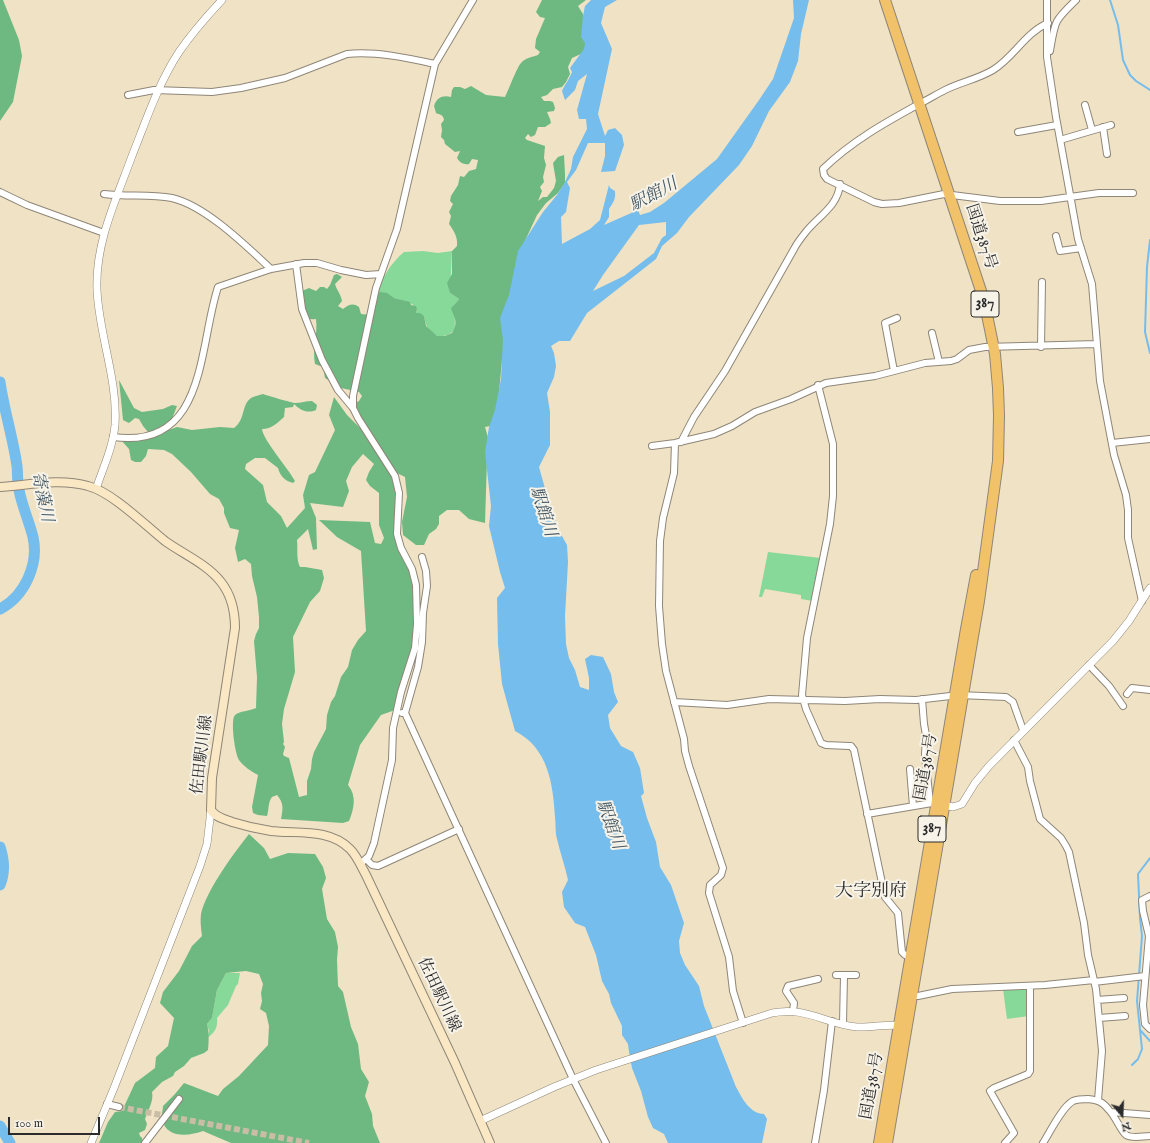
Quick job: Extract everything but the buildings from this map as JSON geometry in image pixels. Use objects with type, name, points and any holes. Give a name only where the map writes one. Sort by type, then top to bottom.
[{"type":"highway","name":"国道387号","points":[[885,0],[920,102],[984,300],[994,347],[999,397],[998,461],[979,601],[937,804],[910,956],[903,1026],[887,1143]]},
{"type":"highway","name":"国道387号","points":[[879,1143],[903,1026],[913,996],[937,804]]},
{"type":"main road","name":"佐田駅川線","points":[[0,487],[58,482],[89,486],[96,489],[117,502],[166,542],[215,576],[226,589],[233,605],[235,628],[212,772],[210,799],[211,810],[219,817],[248,827],[269,831],[329,836],[339,840],[363,861],[490,1143]]},
{"type":"street","points":[[96,489],[110,450],[113,437],[115,409],[102,334],[97,291],[96,273],[98,255],[117,196],[158,90],[180,51],[192,34],[222,0]]},
{"type":"street","points":[[353,408],[353,396],[376,288],[397,229],[435,64],[473,0]]},
{"type":"street","points":[[1047,0],[1048,64],[1057,125],[1081,248],[1092,284],[1099,375],[1112,444],[1126,495],[1128,510],[1128,538],[1142,601]]},
{"type":"street","points":[[1048,64],[1056,22],[1076,0]]},
{"type":"street","points":[[1048,20],[1025,39],[1011,56],[994,69],[981,77],[945,90],[920,102],[866,134],[846,148],[823,169],[825,177],[862,196],[882,204],[900,203],[940,194],[1000,202],[1041,201],[1099,193],[1133,193]]},
{"type":"street","points":[[128,95],[158,90],[212,92],[241,88],[285,78],[341,56],[357,53],[388,55],[435,64]]},
{"type":"street","points":[[1085,105],[1092,130]]},
{"type":"street","points":[[1018,132],[1057,125]]},
{"type":"street","points":[[1060,140],[1111,125]]},
{"type":"street","points":[[1103,127],[1107,154]]},
{"type":"street","points":[[742,1023],[733,991],[729,957],[709,893],[710,885],[721,875],[723,868],[689,766],[685,751],[684,739],[666,671],[659,606],[658,576],[661,531],[674,473],[678,442],[725,371],[805,232],[834,203],[840,184]]},
{"type":"street","points":[[0,192],[27,204],[104,233]]},
{"type":"street","points":[[104,194],[117,196],[156,196],[173,198],[188,204],[214,219],[271,269]]},
{"type":"street","points":[[1056,236],[1060,251],[1081,248]]},
{"type":"street","points":[[113,437],[129,439],[151,434],[164,429],[177,419],[190,398],[202,361],[211,306],[218,287],[271,269],[304,263],[317,263],[366,275],[381,274]]},
{"type":"street","points":[[296,264],[302,309],[307,324],[331,378],[344,398],[353,408],[397,481],[397,534],[401,548],[412,568],[416,585],[417,624],[415,648],[396,712],[392,733],[392,760],[374,843],[372,851],[363,861],[378,866],[459,829]]},
{"type":"street","points":[[1041,346],[1042,282]]},
{"type":"street","points":[[894,371],[885,322],[897,318]]},
{"type":"street","points":[[932,333],[940,362]]},
{"type":"street","points":[[652,446],[678,442],[721,431],[755,412],[792,399],[818,386],[833,381],[867,377],[925,363],[955,360],[969,350],[994,347],[1097,344]]},
{"type":"street","points":[[818,386],[833,444],[834,496],[830,524],[807,638],[801,690],[802,700],[821,743],[826,745],[849,746],[853,748],[884,897],[897,911],[900,919],[902,952],[905,955],[910,956]]},
{"type":"street","points":[[1112,444],[1150,440]]},
{"type":"street","points":[[422,557],[426,571],[427,586],[423,613],[422,642],[418,667],[405,713],[573,1079],[606,1143]]},
{"type":"street","points":[[867,814],[913,806],[937,804],[954,807],[962,804],[985,771],[1023,730],[1118,635],[1129,621],[1150,588]]},
{"type":"street","points":[[1089,665],[1109,686],[1123,706]]},
{"type":"street","points":[[1126,694],[1132,688],[1150,690]]},
{"type":"street","points":[[674,702],[727,705],[769,700],[839,701],[922,699],[959,695],[1008,697],[1013,702],[1023,730]]},
{"type":"street","points":[[922,699],[926,735],[925,755],[937,804]]},
{"type":"street","points":[[396,712],[405,713]]},
{"type":"street","points":[[1014,740],[1028,764],[1030,781],[1040,819],[1061,838],[1068,849],[1083,918],[1097,1000],[1102,1054],[1098,1100]]},
{"type":"street","points":[[910,769],[913,806]]},
{"type":"street","points":[[91,1143],[203,858],[207,844],[211,810]]},
{"type":"street","points":[[1150,896],[1142,900],[1147,914],[1149,936],[1143,1005],[1145,1024],[1150,1029]]},
{"type":"street","points":[[836,975],[856,975]]},
{"type":"street","points":[[843,1024],[844,975]]},
{"type":"street","points":[[913,996],[952,989],[1030,986],[1145,976]]},
{"type":"street","points":[[793,1011],[794,1003],[786,991],[788,986],[818,979]]},
{"type":"street","points":[[1005,1143],[1014,1133],[990,1092],[994,1088],[1030,1072],[1030,986]]},
{"type":"street","points":[[844,992],[852,994]]},
{"type":"street","points":[[1097,1000],[1124,998]]},
{"type":"street","points":[[480,1121],[573,1079],[607,1066],[778,1012],[793,1011],[807,1013],[843,1024],[873,1028],[893,1025],[903,1026]]},
{"type":"street","points":[[1099,1018],[1125,1016]]},
{"type":"street","points":[[815,1143],[824,1090],[832,1021]]},
{"type":"street","points":[[145,1143],[179,1099]]},
{"type":"street","points":[[1043,1143],[1065,1109],[1070,1103],[1079,1099],[1098,1100],[1102,1102],[1111,1112],[1126,1135],[1134,1137],[1150,1136]]},
{"type":"street","points":[[107,1104],[119,1106]]},
{"type":"street","points":[[1111,1112],[1150,1115]]},
{"type":"green space","points":[[0,0],[3,0],[19,40],[22,56],[13,102],[0,121]]},
{"type":"green space","points":[[542,0],[586,0],[578,6],[583,14],[584,27],[589,41],[583,53],[572,58],[568,67],[570,74],[562,87],[553,89],[547,95],[541,97],[544,101],[553,102],[555,108],[554,111],[547,112],[551,123],[545,127],[538,127],[535,135],[531,137],[528,134],[525,138],[545,146],[544,158],[546,165],[543,177],[544,182],[540,187],[542,191],[538,201],[543,197],[547,197],[554,188],[556,181],[553,163],[558,157],[564,155],[565,183],[558,193],[546,203],[537,215],[524,243],[506,346],[502,360],[495,425],[485,427],[489,441],[485,523],[469,519],[459,510],[447,510],[439,516],[439,524],[436,529],[429,534],[424,545],[416,545],[403,535],[402,522],[407,497],[405,477],[397,473],[354,408],[355,403],[359,401],[362,396],[359,392],[341,388],[325,378],[323,367],[315,364],[314,353],[316,319],[304,318],[301,315],[299,311],[300,297],[302,291],[309,288],[316,291],[320,287],[327,289],[334,275],[337,274],[342,277],[335,284],[342,301],[338,306],[343,309],[353,304],[359,307],[361,314],[371,315],[376,295],[380,292],[387,293],[394,298],[410,302],[411,305],[416,306],[416,313],[420,313],[424,316],[426,326],[437,336],[445,336],[452,333],[456,322],[451,308],[459,299],[450,293],[447,283],[452,274],[452,251],[457,246],[455,234],[449,224],[451,216],[449,212],[453,204],[450,201],[451,196],[458,185],[460,176],[464,177],[469,171],[476,169],[478,160],[472,159],[469,164],[462,163],[457,158],[460,151],[455,152],[445,144],[441,137],[441,124],[444,118],[436,113],[434,106],[441,97],[451,97],[454,87],[465,89],[471,86],[486,95],[505,97],[519,65],[523,61],[538,55],[540,52],[535,48],[536,39],[545,18],[540,17],[536,12]]},
{"type":"green space","points":[[423,251],[438,253],[452,251],[450,293],[459,299],[455,310],[454,329],[450,333],[442,336],[431,333],[426,325],[424,316],[416,313],[417,309],[415,306],[399,299],[376,295],[387,272],[404,252]]},
{"type":"green space","points":[[119,380],[134,408],[142,412],[163,409],[172,405],[177,406],[172,419],[157,434],[177,427],[192,430],[220,427],[234,428],[238,424],[248,401],[252,397],[263,394],[295,403],[312,401],[317,405],[316,410],[310,412],[304,411],[294,404],[293,407],[285,408],[284,417],[272,427],[262,429],[263,434],[271,447],[295,481],[293,483],[285,479],[278,468],[265,458],[255,458],[246,464],[245,469],[263,485],[267,502],[281,516],[287,528],[305,508],[303,495],[309,475],[315,472],[335,430],[329,415],[334,397],[347,415],[360,428],[391,475],[395,488],[395,533],[409,564],[416,591],[413,653],[395,710],[381,715],[360,745],[348,785],[354,798],[349,821],[343,823],[281,819],[282,806],[277,795],[272,797],[269,803],[267,816],[253,813],[252,807],[258,775],[248,769],[237,757],[233,730],[235,715],[256,708],[257,677],[254,641],[259,628],[259,617],[251,564],[245,559],[238,562],[235,548],[239,530],[230,528],[224,513],[224,508],[219,499],[210,494],[191,472],[172,454],[164,450],[148,449],[146,456],[141,462],[131,460],[129,449],[121,440],[142,438],[148,432],[139,419],[135,418],[129,423],[123,420]],"holes":[[[363,454],[374,464],[366,480],[370,486],[379,493],[379,525],[384,538],[381,544],[375,543],[370,522],[319,520],[337,537],[361,551],[366,631],[352,650],[348,667],[341,677],[335,696],[331,702],[327,715],[326,729],[312,759],[311,769],[307,781],[307,795],[299,797],[289,758],[283,754],[285,747],[283,744],[282,724],[284,709],[295,672],[293,637],[310,602],[320,591],[324,578],[322,570],[300,567],[297,540],[308,529],[313,550],[317,549],[316,518],[310,503],[343,507],[349,491],[346,481],[352,467]]]},
{"type":"green space","points":[[768,552],[821,558],[813,601],[801,599],[801,595],[765,589],[762,597],[759,597]]},
{"type":"green space","points":[[249,834],[264,848],[270,859],[288,853],[315,854],[323,867],[326,878],[322,889],[327,919],[335,932],[338,947],[338,986],[343,992],[351,1027],[358,1044],[361,1069],[369,1082],[365,1096],[372,1114],[373,1126],[380,1143],[231,1143],[203,1131],[185,1135],[173,1133],[164,1125],[162,1117],[163,1106],[184,1083],[218,1096],[223,1089],[239,1076],[268,1045],[269,1026],[266,1013],[260,1009],[263,984],[259,974],[246,971],[226,973],[217,990],[212,1018],[207,1024],[209,1037],[208,1050],[191,1058],[184,1066],[175,1072],[173,1076],[162,1082],[152,1092],[151,1102],[145,1119],[147,1124],[145,1130],[139,1133],[143,1143],[99,1143],[108,1122],[115,1112],[122,1111],[135,1083],[155,1068],[156,1057],[168,1046],[174,1018],[160,1003],[163,992],[179,971],[192,946],[202,936],[201,914],[208,894]]},
{"type":"green space","points":[[226,973],[240,973],[238,984],[228,1005],[217,1018],[215,1030],[207,1038],[209,1031],[207,1024],[212,1018],[217,990]]},
{"type":"green space","points":[[1003,989],[1027,989],[1029,1016],[1007,1019]]},
{"type":"water","name":"駅館川","points":[[591,0],[617,0],[605,7],[601,23],[612,49],[598,114],[605,136],[608,130],[615,128],[622,135],[624,145],[615,171],[601,172],[605,156],[605,143],[588,143],[576,170],[567,182],[570,188],[566,212],[561,217],[562,244],[590,229],[600,220],[609,185],[610,188],[615,191],[615,196],[609,209],[609,217],[604,225],[638,210],[640,215],[650,212],[664,203],[717,159],[773,79],[794,18],[793,0],[809,0],[801,34],[798,61],[790,82],[769,111],[752,146],[739,165],[689,217],[677,233],[662,246],[656,259],[587,313],[570,341],[559,341],[551,346],[554,353],[556,366],[554,377],[547,393],[550,412],[550,445],[539,467],[558,529],[567,545],[568,562],[565,616],[566,644],[569,658],[575,670],[580,687],[589,690],[589,678],[585,659],[591,655],[603,657],[611,674],[614,692],[618,702],[608,715],[610,728],[621,746],[633,752],[640,768],[644,793],[641,796],[656,842],[660,867],[671,885],[684,923],[679,941],[680,953],[685,965],[699,986],[704,1006],[736,1087],[747,1105],[755,1111],[764,1114],[767,1119],[762,1143],[668,1143],[664,1134],[653,1128],[632,1068],[628,1044],[622,1035],[622,1026],[602,981],[596,955],[585,927],[575,923],[564,907],[562,892],[568,880],[556,836],[553,792],[547,768],[535,747],[526,738],[515,731],[502,684],[498,644],[497,598],[505,588],[489,526],[491,506],[485,452],[489,427],[495,410],[501,379],[503,340],[500,318],[509,295],[518,251],[543,212],[564,184],[571,169],[573,157],[587,129],[586,119],[579,119],[577,110],[587,74],[578,81],[575,90],[565,100],[562,91],[572,72],[570,68],[584,49],[585,43],[581,37],[585,6]],"holes":[[[666,222],[666,235],[662,238],[654,253],[624,276],[593,291],[639,225]]]},
{"type":"waterway","points":[[1110,0],[1118,25],[1123,60],[1130,75],[1150,90]]},
{"type":"waterway","points":[[1150,240],[1147,267],[1145,332],[1150,353]]},
{"type":"waterway","name":"寄藻川","points":[[0,382],[17,466],[19,490],[33,537],[34,547],[32,568],[23,588],[17,596],[0,609]]},
{"type":"waterway","name":"寄藻川","points":[[0,847],[3,866],[3,876],[0,885]]},
{"type":"waterway","points":[[1132,1065],[1138,1059],[1142,1049],[1137,1001],[1142,936],[1138,874],[1150,858]]},
{"type":"waterway","points":[[1141,1031],[1150,1041]]},
{"type":"waterway","name":"寄藻川","points":[[0,1126],[10,1143]]},
{"type":"tunnel","points":[[119,1107],[309,1143]]},
{"type":"district","name":"大字別府","points":[[871,892]]}]
